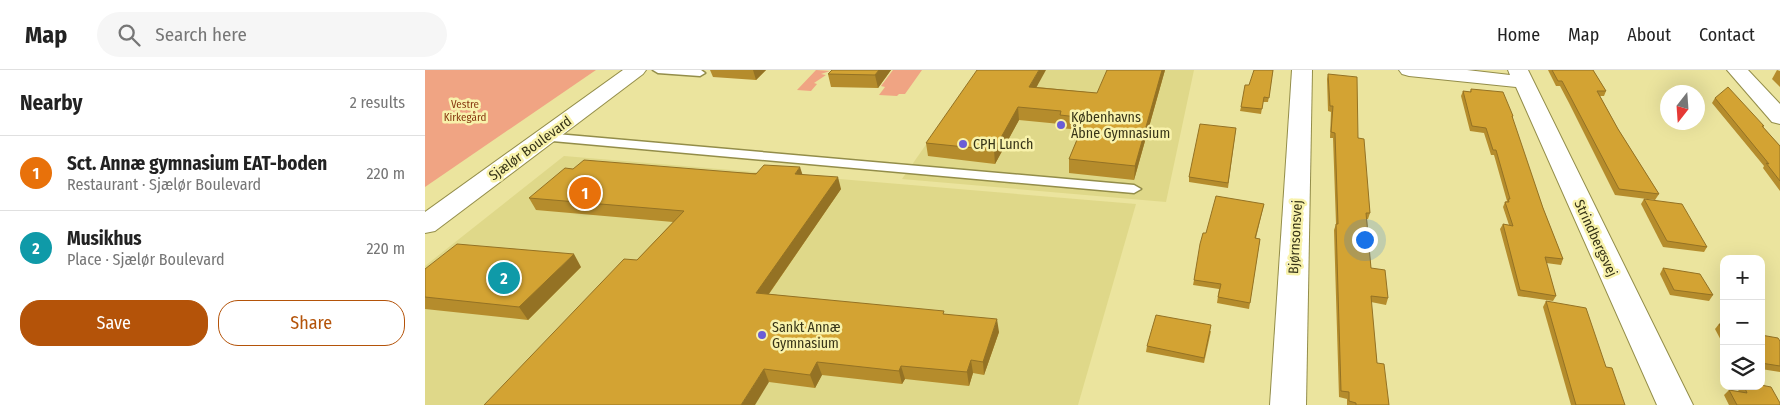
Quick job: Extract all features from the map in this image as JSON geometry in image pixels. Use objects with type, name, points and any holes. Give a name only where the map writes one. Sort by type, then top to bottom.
[{"type":"street","name":"Sjælør Boulevard","points":[[425,225],[636,70]]},
{"type":"street","name":"Bjørnsonsvej","points":[[1288,405],[1302,70]]},
{"type":"street","points":[[1409,70],[1520,76]]},
{"type":"street","points":[[1737,70],[1780,117]]},
{"type":"street","name":"Strindbergsvej","points":[[1520,76],[1675,405]]},
{"type":"lane","points":[[658,70],[700,73]]},
{"type":"lane","points":[[545,137],[1134,189]]},
{"type":"shaded area","name":"Københavns Åbne Gymnasium","points":[[978,70],[1194,70],[1166,202],[902,179]]},
{"type":"shaded area","name":"Sankt Annæ Gymnasium","points":[[564,156],[1136,204],[1078,405],[425,405],[425,266]]},
{"type":"green space","name":"Vestre Kirkegård","points":[[425,70],[596,70],[425,187]]},
{"type":"green space","points":[[816,70],[830,71],[821,74],[826,75],[814,83],[817,84],[811,91],[797,90]]},
{"type":"green space","points":[[893,70],[922,70],[905,94],[897,96],[879,95],[885,87],[881,86]]},
{"type":"building","points":[[832,70],[879,70],[875,75],[828,74]]},
{"type":"building","points":[[977,70],[1039,70],[1029,87],[1097,93],[1107,70],[1162,70],[1135,166],[1069,159],[1086,118],[1060,115],[1061,111],[1018,107],[994,150],[926,143]]},
{"type":"building","points":[[1254,70],[1273,70],[1269,98],[1264,97],[1262,109],[1241,107],[1245,85],[1249,85]]},
{"type":"building","points":[[1552,70],[1593,70],[1606,91],[1597,91],[1618,129],[1659,194],[1619,189],[1562,81],[1558,81]]},
{"type":"building","points":[[1328,74],[1357,77],[1358,138],[1364,139],[1370,213],[1366,213],[1371,268],[1385,270],[1388,298],[1371,296],[1377,363],[1384,364],[1389,405],[1356,405],[1356,403],[1349,401],[1349,392],[1341,391],[1335,133],[1331,132],[1333,106],[1330,106]]},
{"type":"building","points":[[1728,87],[1780,146],[1780,181],[1766,163],[1769,164],[1715,98]]},
{"type":"building","points":[[1471,89],[1503,92],[1513,116],[1543,208],[1563,259],[1545,257],[1556,296],[1520,290],[1503,224],[1513,226],[1505,202],[1509,202],[1508,199],[1510,199],[1496,150],[1493,150],[1486,128],[1472,126],[1463,91],[1471,92]]},
{"type":"building","points":[[1200,124],[1236,128],[1228,183],[1189,177]]},
{"type":"building","points":[[584,160],[756,174],[764,165],[800,167],[795,174],[838,177],[756,293],[944,311],[943,314],[997,319],[983,362],[971,360],[967,372],[901,366],[899,371],[817,362],[810,375],[764,369],[741,405],[484,405],[624,259],[637,260],[684,211],[529,198],[565,168],[573,169]]},
{"type":"building","points":[[1216,196],[1264,204],[1255,238],[1260,239],[1250,303],[1218,297],[1221,284],[1194,280],[1200,244],[1203,233],[1206,233]]},
{"type":"building","points":[[1644,199],[1682,204],[1707,247],[1667,241]]},
{"type":"building","points":[[457,244],[574,254],[519,307],[425,297],[425,269]]},
{"type":"building","points":[[1663,268],[1700,274],[1713,295],[1674,290]]},
{"type":"building","points":[[1546,301],[1586,308],[1606,367],[1612,368],[1625,405],[1576,405]]},
{"type":"building","points":[[1156,315],[1211,325],[1204,358],[1147,346]]},
{"type":"building","points":[[1765,336],[1778,338],[1780,341],[1780,366],[1765,364]]},
{"type":"building","points":[[1765,386],[1771,387],[1780,405],[1737,405],[1729,390],[1747,393],[1746,390],[1765,390]]},
{"type":"place","name":"Københavns Åbne Gymnasium","points":[[1061,125]]},
{"type":"place","name":"CPH Lunch","points":[[963,144]]},
{"type":"place","name":"Sct. Annæ gymnasium EAT-boden","points":[[585,193]]},
{"type":"place","name":"Musikhus","points":[[504,278]]},
{"type":"place","name":"Sankt Annæ Gymnasium","points":[[762,335]]}]
